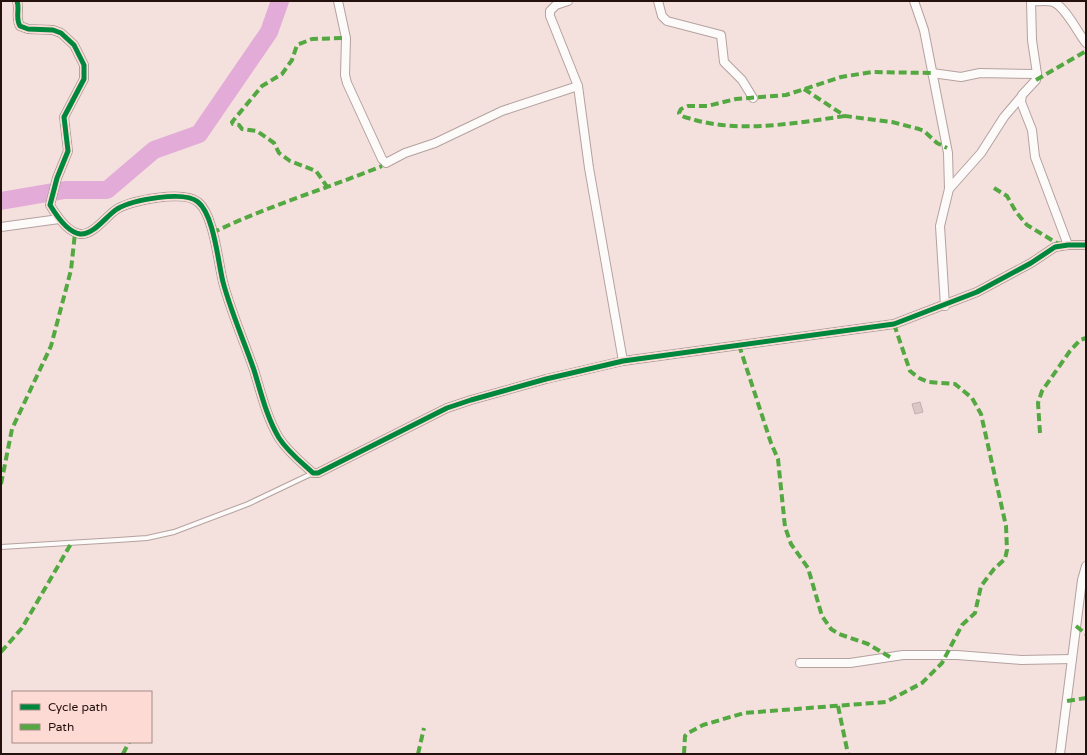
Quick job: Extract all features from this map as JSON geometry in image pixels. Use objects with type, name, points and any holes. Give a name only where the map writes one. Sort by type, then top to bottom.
[{"type":"street","points":[[17,1],[17,18],[20,26],[28,29],[53,30],[61,33],[74,45],[84,65],[84,79],[64,117],[68,151],[57,178],[50,205],[59,220],[75,233],[85,234],[117,209],[126,205],[155,199],[184,196],[198,202],[208,216],[231,308],[268,415],[279,438],[290,452],[313,473],[318,473],[447,408],[546,379],[623,361],[894,324],[945,306],[977,292],[1031,263],[1055,247],[1086,245]]},
{"type":"street","points":[[338,1],[346,38],[345,75],[347,83],[382,159],[386,163],[405,153],[435,143],[502,111],[578,86]]},
{"type":"street","points":[[548,1],[550,11],[578,86],[590,175],[623,361]]},
{"type":"street","points":[[550,11],[556,5],[568,1]]},
{"type":"street","points":[[658,1],[662,16],[667,21],[721,35],[724,62],[742,80],[753,98]]},
{"type":"street","points":[[914,1],[924,30],[948,153],[949,189],[940,226],[945,306]]},
{"type":"street","points":[[949,189],[981,153],[1008,112],[1036,80],[1037,74],[1032,40],[1031,1],[1048,2],[1059,5],[1075,24],[1086,43]]},
{"type":"street","points":[[932,73],[962,77],[980,73],[1037,74]]},
{"type":"street","points":[[1021,97],[1033,133],[1035,157],[1068,245]]},
{"type":"street","points":[[1,227],[59,220]]},
{"type":"street","points":[[1060,754],[1082,580],[1086,566]]},
{"type":"street","points":[[800,663],[850,663],[903,655],[957,655],[1021,660],[1072,659]]},
{"type":"lane","points":[[1,547],[147,538],[174,532],[248,504],[313,473]]},
{"type":"building","points":[[920,402],[923,412],[915,414],[912,404]]},
{"type":"waterway","points":[[1,201],[65,190],[107,190],[154,150],[199,134],[269,32],[280,1]]},
{"type":"marked path","points":[[328,188],[316,171],[290,161],[279,153],[274,143],[257,131],[242,129],[239,125],[233,124],[232,122],[262,86],[282,74],[292,60],[297,45],[312,39],[346,38]]},
{"type":"marked path","points":[[1036,80],[1086,51]]},
{"type":"marked path","points":[[845,116],[770,126],[732,126],[713,124],[686,118],[679,113],[681,109],[688,106],[707,106],[736,99],[786,95],[841,77],[872,72],[932,73]]},
{"type":"marked path","points":[[804,89],[845,116],[892,122],[919,129],[924,131],[937,143],[947,148]]},
{"type":"marked path","points":[[212,233],[254,214],[382,166]]},
{"type":"marked path","points":[[994,188],[1007,196],[1016,212],[1027,225],[1060,245]]},
{"type":"marked path","points":[[1,484],[12,429],[51,346],[71,270],[75,233]]},
{"type":"marked path","points":[[684,754],[685,736],[703,725],[744,713],[886,702],[922,683],[942,663],[962,625],[975,613],[981,586],[994,569],[1005,559],[1007,550],[1006,526],[981,414],[972,398],[955,384],[928,382],[919,378],[910,371],[894,324]]},
{"type":"marked path","points":[[1040,433],[1038,403],[1042,391],[1070,351],[1080,340],[1086,338]]},
{"type":"marked path","points":[[739,345],[771,443],[778,459],[785,527],[791,544],[808,568],[822,616],[831,629],[839,634],[868,644],[890,657]]},
{"type":"marked path","points":[[1,652],[22,628],[72,542]]},
{"type":"marked path","points":[[1076,626],[1086,634]]},
{"type":"marked path","points":[[1067,701],[1086,698]]},
{"type":"marked path","points":[[838,706],[848,754]]},
{"type":"marked path","points":[[418,754],[424,728]]},
{"type":"marked path","points":[[123,754],[128,743]]},
{"type":"cycle path","points":[[17,1],[18,20],[20,26],[28,29],[53,30],[61,33],[74,45],[84,65],[84,79],[64,117],[68,151],[57,178],[50,205],[52,209],[66,227],[75,233],[85,234],[90,232],[117,209],[134,202],[170,197],[191,198],[198,202],[208,217],[212,228],[226,293],[271,422],[286,448],[313,473],[318,473],[447,408],[471,400],[546,379],[623,361],[894,324],[977,292],[1031,263],[1055,247],[1086,245]]}]
